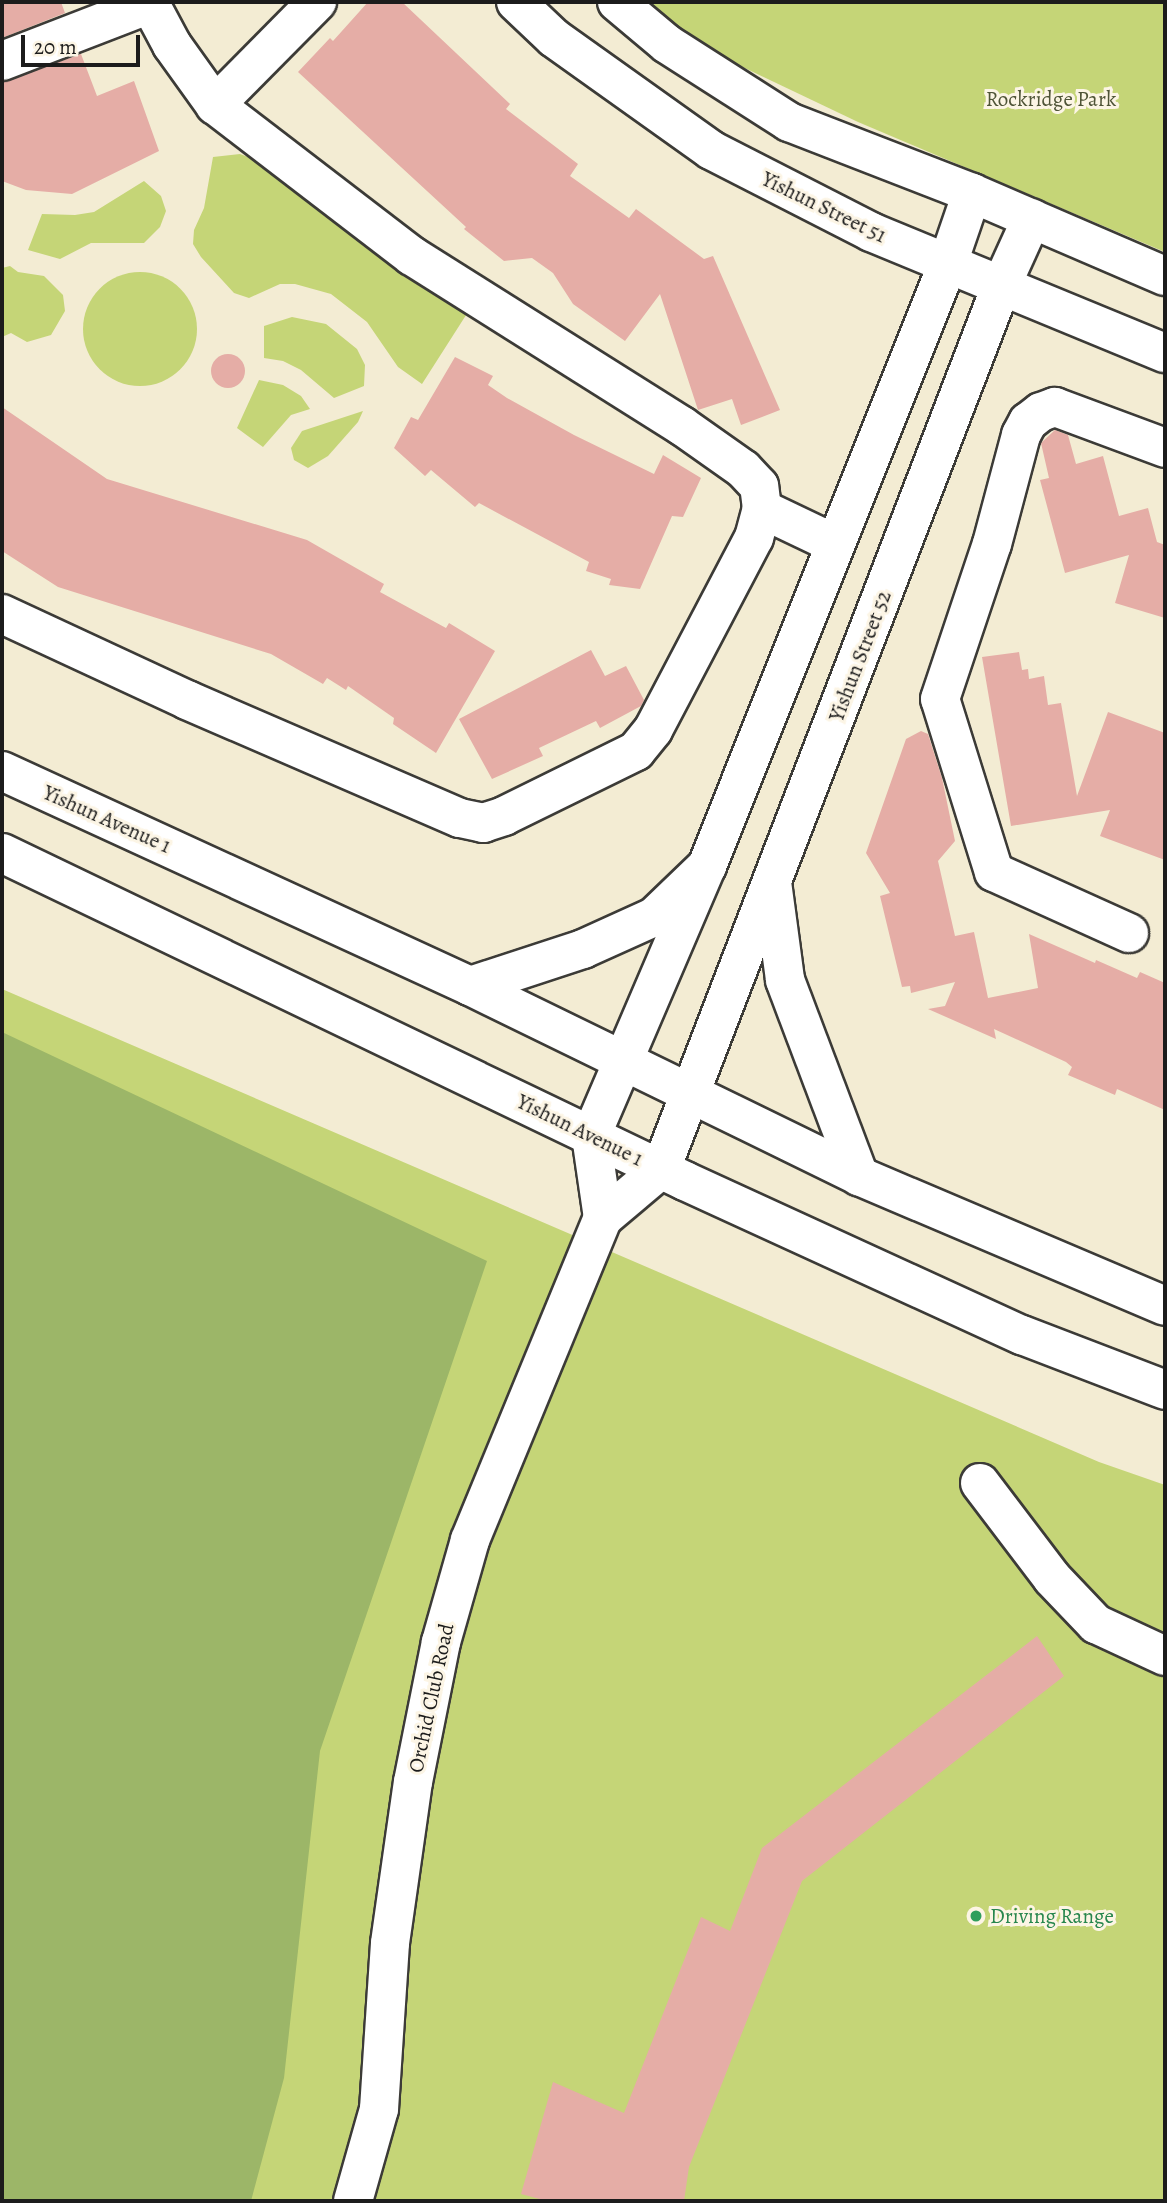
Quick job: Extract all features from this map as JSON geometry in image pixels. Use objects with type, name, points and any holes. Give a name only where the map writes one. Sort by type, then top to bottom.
[{"type":"street","points":[[215,105],[317,2]]},
{"type":"street","name":"Yishun Street 51","points":[[516,2],[554,38],[711,150],[871,232],[1165,353]]},
{"type":"street","points":[[617,2],[667,44],[789,122],[972,193],[1165,276]]},
{"type":"street","points":[[2,61],[150,3],[172,44],[215,105],[412,256],[682,426],[743,469],[759,486],[762,509],[754,538],[653,730],[636,751],[504,816],[483,823],[460,818],[212,711],[2,614]]},
{"type":"street","points":[[603,1218],[591,1136],[707,866],[948,263],[972,193]]},
{"type":"street","name":"Yishun Street 52","points":[[691,1096],[1002,284],[1032,218]]},
{"type":"street","points":[[1129,933],[994,872],[940,699],[992,544],[1021,435],[1028,422],[1041,412],[1055,407],[1165,448]]},
{"type":"street","points":[[762,509],[835,544]]},
{"type":"street","name":"Yishun Avenue 1","points":[[2,772],[470,986],[859,1176],[1165,1306]]},
{"type":"street","name":"Yishun Avenue 1","points":[[2,853],[661,1169],[1022,1335],[1165,1390]]},
{"type":"street","points":[[470,986],[583,949],[654,917],[707,866]]},
{"type":"street","points":[[772,882],[785,981],[859,1176]]},
{"type":"street","name":"Orchid Club Road","points":[[353,2201],[379,2109],[390,1943],[413,1782],[441,1642],[470,1540],[603,1218],[661,1169],[691,1096]]},
{"type":"street","points":[[980,1483],[1052,1578],[1096,1624],[1165,1656]]},
{"type":"green space","name":"Rockridge Park","points":[[640,2],[1165,2],[1165,252],[858,122],[726,59]]},
{"type":"green space","points":[[240,154],[259,161],[468,312],[422,384],[398,367],[367,322],[331,294],[295,284],[280,284],[249,298],[234,293],[201,257],[193,244],[194,230],[204,208],[213,157]]},
{"type":"green space","points":[[144,181],[161,196],[166,211],[160,227],[144,243],[91,243],[60,259],[28,250],[42,214],[75,215],[94,212]]},
{"type":"green space","points":[[10,266],[18,272],[44,276],[63,295],[65,311],[51,335],[27,342],[11,333],[2,337],[2,268]]},
{"type":"green space","points":[[140,272],[162,276],[181,288],[193,307],[197,329],[193,351],[181,370],[162,382],[140,386],[118,382],[99,370],[87,351],[83,329],[87,307],[99,288],[118,276]]},
{"type":"green space","points":[[292,317],[326,324],[357,349],[365,365],[364,386],[334,398],[301,370],[283,361],[264,358],[264,326]]},
{"type":"green space","points":[[259,380],[283,385],[301,396],[310,409],[291,415],[263,447],[237,428]]},
{"type":"green space","points":[[363,411],[358,422],[328,456],[308,468],[294,460],[291,448],[302,431]]},
{"type":"green space","points":[[2,989],[1099,1462],[1165,1485],[1165,2201],[2,2201]]},
{"type":"green space","points":[[2,1032],[487,1261],[320,1751],[284,2078],[251,2201],[2,2201]]},
{"type":"building","points":[[2,2],[61,2],[65,13],[2,38]]},
{"type":"building","points":[[368,2],[402,2],[510,104],[506,109],[578,164],[570,176],[629,218],[636,209],[704,259],[713,256],[780,410],[741,425],[732,399],[698,410],[660,294],[625,341],[573,304],[553,273],[532,258],[504,261],[464,229],[466,227],[298,72],[330,38],[333,41]]},
{"type":"building","points":[[81,54],[97,96],[134,81],[159,151],[72,194],[26,190],[2,181],[2,82]]},
{"type":"building","points":[[228,354],[240,359],[245,371],[240,383],[228,388],[216,383],[211,371],[216,359]]},
{"type":"building","points":[[455,357],[493,376],[488,385],[507,398],[574,435],[654,474],[663,455],[701,478],[683,517],[672,516],[640,589],[609,585],[611,579],[586,571],[589,562],[479,503],[475,507],[431,470],[425,476],[394,448],[411,417],[418,420]]},
{"type":"building","points":[[2,407],[107,479],[307,540],[384,584],[380,592],[446,628],[449,623],[495,651],[436,753],[393,724],[394,718],[348,686],[346,690],[327,678],[323,684],[271,654],[58,587],[2,551]]},
{"type":"building","points":[[1055,430],[1068,435],[1076,464],[1103,456],[1119,516],[1148,508],[1157,542],[1165,545],[1165,618],[1115,603],[1129,555],[1065,573],[1040,480],[1049,478],[1041,443]]},
{"type":"building","points":[[591,650],[605,676],[626,666],[644,700],[641,706],[600,728],[596,721],[539,748],[543,756],[492,779],[459,719]]},
{"type":"building","points":[[1019,652],[1022,670],[1028,669],[1029,679],[1044,676],[1048,705],[1061,703],[1077,796],[1108,712],[1165,733],[1165,860],[1100,836],[1110,810],[1011,826],[982,657]]},
{"type":"building","points":[[921,731],[928,734],[942,778],[955,841],[938,861],[955,936],[974,932],[988,998],[1038,988],[1029,934],[1095,963],[1096,960],[1137,978],[1140,972],[1165,983],[1165,1110],[1117,1089],[1115,1095],[1068,1075],[1072,1067],[1066,1062],[994,1029],[996,1039],[928,1009],[945,1006],[955,982],[911,993],[910,986],[902,987],[880,896],[890,893],[866,853],[906,739]]},
{"type":"building","points":[[1037,1636],[1064,1676],[802,1881],[689,2167],[684,2201],[547,2201],[521,2194],[553,2082],[624,2113],[701,1917],[730,1931],[762,1848]]},
{"type":"place","name":"Driving Range","points":[[976,1916]]}]
